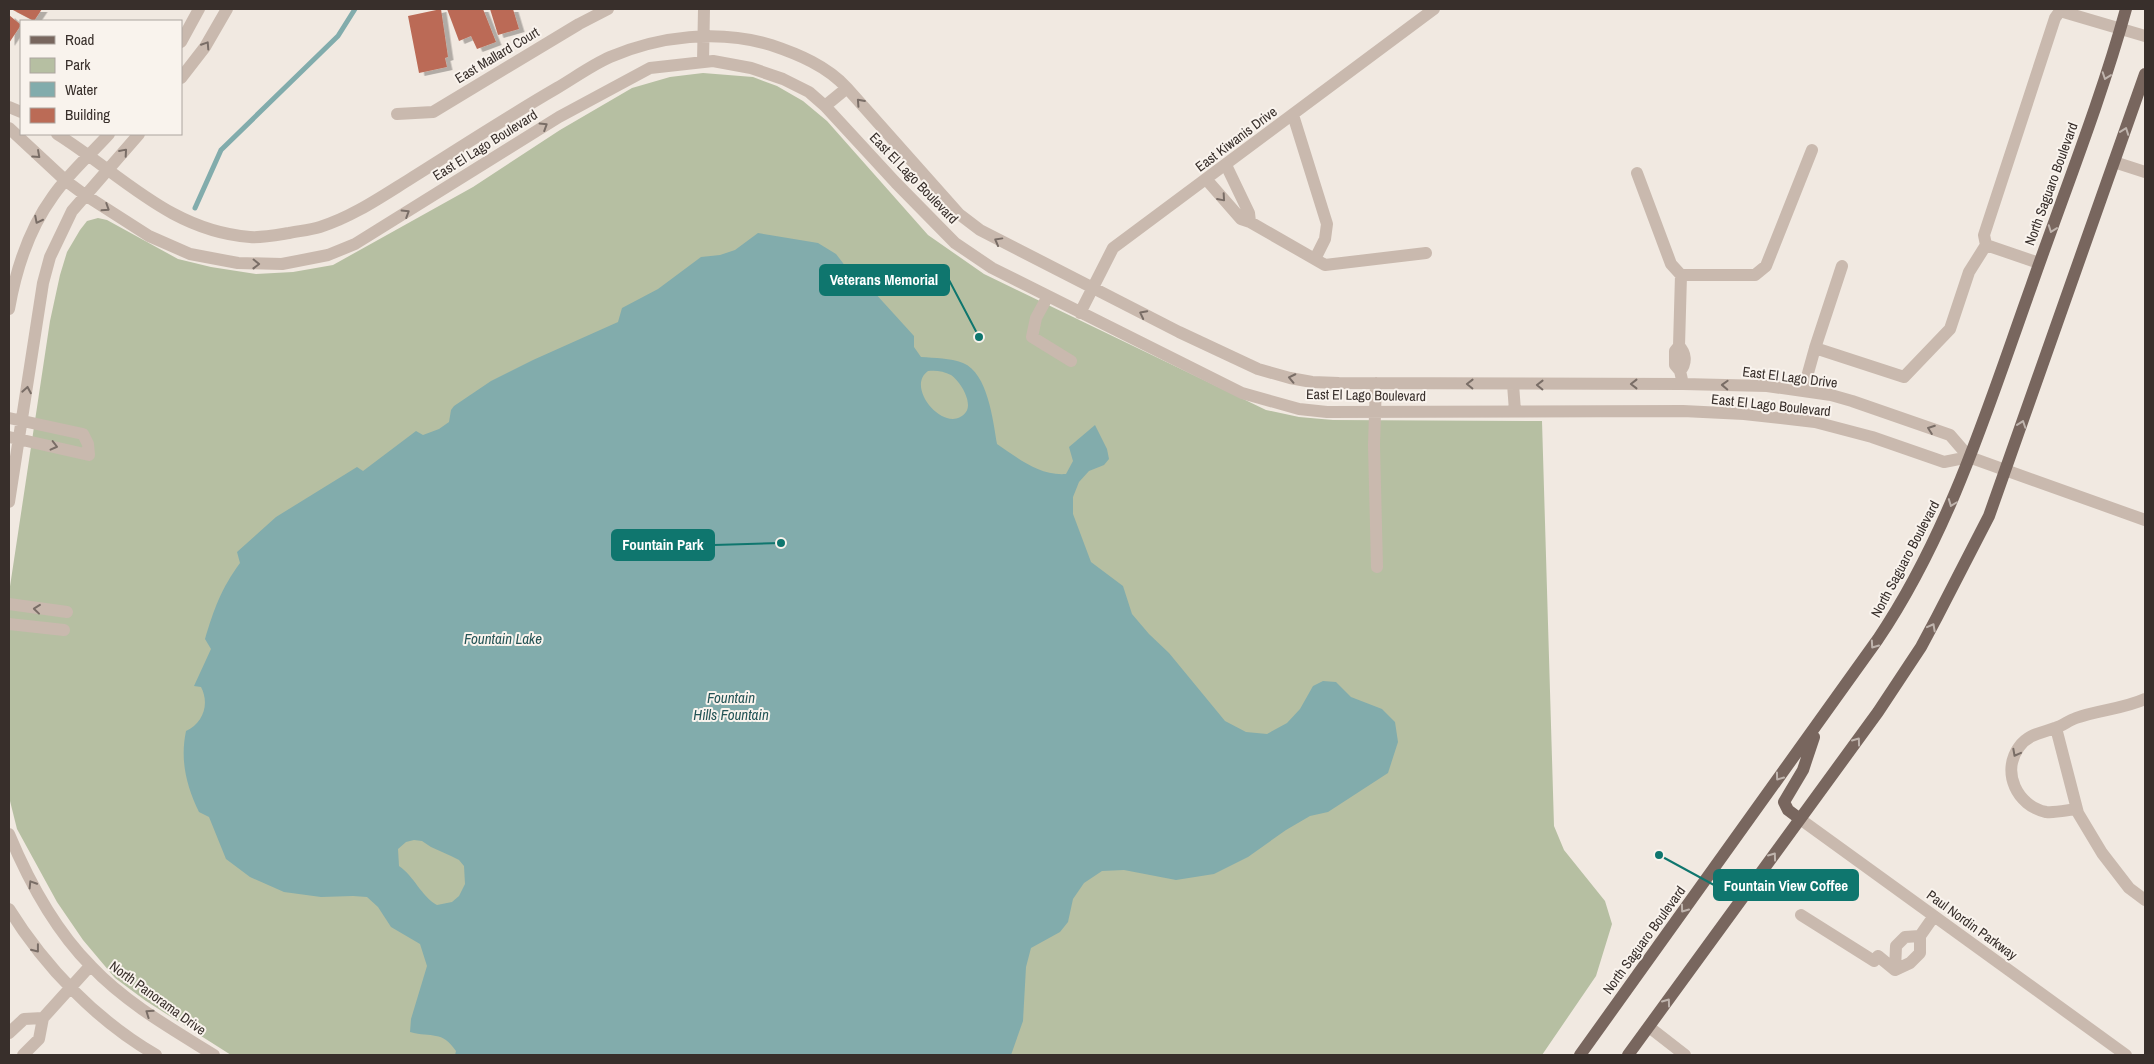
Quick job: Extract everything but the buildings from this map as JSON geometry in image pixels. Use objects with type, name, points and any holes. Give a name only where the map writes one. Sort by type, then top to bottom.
[{"type":"main road","name":"North Saguaro Boulevard","points":[[1580,1055],[1898,610],[1947,515],[2107,72],[2126,9]]},
{"type":"main road","points":[[1628,1055],[1878,712],[1921,647],[1989,516],[2145,74]]},
{"type":"main road","points":[[1800,819],[1788,810],[1784,802],[1803,770],[1817,725]]},
{"type":"street","points":[[182,40],[199,9]]},
{"type":"street","points":[[182,77],[205,47],[227,9]]},
{"type":"street","name":"East Mallard Court","points":[[397,114],[432,112],[579,24],[608,9]]},
{"type":"street","points":[[704,9],[704,62]]},
{"type":"street","name":"East Kiwanis Drive","points":[[1080,313],[1113,248],[1293,115],[1420,13],[1434,9]]},
{"type":"street","points":[[1815,348],[1904,377],[1950,329],[1969,272],[1986,245],[1984,235],[2055,18],[2060,11],[2145,36]]},
{"type":"street","name":"East El Lago Boulevard","points":[[60,135],[90,154],[108,170],[159,207],[189,223],[218,232],[251,237],[281,234],[319,227],[363,209],[532,103],[610,58],[660,42],[703,36],[713,35],[757,41],[791,52],[832,74],[847,88],[959,214],[980,230],[1001,242],[1179,332],[1258,369],[1312,382],[1376,383]]},
{"type":"street","name":"East El Lago Boulevard","points":[[9,128],[66,181],[149,236],[190,254],[238,264],[282,264],[328,255],[355,244],[559,117],[650,68],[704,62],[751,68],[783,79],[809,92],[825,106],[896,183],[955,242],[992,268],[1242,393],[1299,409],[1327,412],[1683,411],[1744,414],[1815,422],[1872,437],[1944,462],[1969,457]]},
{"type":"street","points":[[825,106],[847,88]]},
{"type":"street","points":[[1293,115],[1327,224],[1325,239],[1315,259]]},
{"type":"street","points":[[9,309],[19,265],[38,219],[54,194],[108,135]]},
{"type":"street","points":[[9,502],[15,419],[46,270],[69,218],[85,195],[137,135]]},
{"type":"street","points":[[1681,275],[1755,276],[1766,266],[1812,150]]},
{"type":"street","points":[[2114,162],[2145,172]]},
{"type":"street","points":[[1226,165],[1249,214],[1250,222]]},
{"type":"street","points":[[1377,567],[1376,383],[1513,384],[1681,378],[1684,352],[1679,346],[1681,275],[1671,264],[1637,173]]},
{"type":"street","points":[[1206,179],[1241,219],[1250,222],[1325,265],[1426,252]]},
{"type":"street","points":[[1986,245],[2039,263]]},
{"type":"street","points":[[1803,391],[1842,266]]},
{"type":"street","points":[[1048,296],[1036,318],[1032,336],[1071,361]]},
{"type":"street","name":"East El Lago Drive","points":[[1681,378],[1767,386],[1852,401],[1950,436],[1969,457],[2145,520]]},
{"type":"street","points":[[1513,384],[1516,411]]},
{"type":"street","points":[[14,438],[89,455],[88,444],[83,434],[15,419]]},
{"type":"street","points":[[9,604],[67,612]]},
{"type":"street","points":[[9,624],[64,630]]},
{"type":"street","points":[[2077,809],[2048,812],[2035,808],[2023,800],[2015,788],[2011,774],[2012,760],[2018,747],[2028,737],[2056,728],[2075,718],[2145,699]]},
{"type":"street","points":[[2056,728],[2077,809],[2107,860],[2129,888],[2145,900]]},
{"type":"street","name":"Paul Nordin Parkway","points":[[1800,819],[2126,1055]]},
{"type":"street","name":"North Panorama Drive","points":[[9,834],[25,873],[62,933],[90,966],[134,1003],[214,1055]]},
{"type":"street","points":[[9,909],[45,960],[70,987],[117,1028],[156,1055]]},
{"type":"street","points":[[1802,915],[1874,961],[1878,956],[1895,970]]},
{"type":"street","points":[[1895,970],[1910,962],[1920,953],[1920,936],[1934,916]]},
{"type":"street","points":[[1895,970],[1896,946],[1905,937],[1920,936]]},
{"type":"street","points":[[23,1055],[39,1039],[43,1018],[90,966]]},
{"type":"street","points":[[9,1033],[24,1019],[43,1018]]},
{"type":"street","points":[[1648,1027],[1685,1055]]},
{"type":"green space","points":[[703,73],[753,77],[777,86],[803,101],[827,121],[928,235],[984,274],[1266,410],[1299,417],[1333,420],[1542,421],[1554,826],[1564,850],[1605,901],[1612,924],[1596,976],[1542,1055],[231,1055],[146,1001],[115,978],[83,940],[57,902],[17,829],[9,797],[9,593],[50,321],[67,252],[80,230],[87,221],[98,218],[107,220],[178,259],[211,267],[256,274],[293,272],[333,265],[473,187],[560,130],[632,88],[670,77]]},
{"type":"water","name":"Fountain Lake","points":[[758,233],[818,243],[836,254],[846,267],[852,282],[874,292],[914,336],[914,347],[921,357],[953,360],[971,368],[984,387],[997,444],[1029,465],[1047,472],[1066,474],[1073,461],[1069,447],[1095,425],[1107,449],[1109,459],[1104,465],[1089,471],[1079,482],[1073,497],[1073,514],[1091,562],[1123,586],[1132,614],[1169,653],[1225,721],[1246,732],[1267,734],[1287,723],[1300,709],[1313,686],[1323,681],[1336,682],[1351,697],[1382,709],[1395,722],[1398,742],[1388,773],[1328,812],[1310,816],[1286,830],[1248,857],[1214,874],[1176,880],[1124,870],[1102,871],[1084,883],[1073,899],[1068,922],[1060,932],[1031,948],[1026,967],[1023,1021],[1011,1055],[455,1055],[456,1051],[451,1044],[441,1037],[410,1032],[411,1019],[427,966],[420,944],[391,927],[378,907],[367,897],[321,897],[284,892],[250,877],[226,859],[209,817],[199,812],[185,772],[184,742],[186,731],[192,728],[201,718],[205,706],[204,693],[201,687],[194,686],[211,649],[205,639],[212,618],[223,591],[240,563],[237,552],[276,517],[357,467],[363,471],[416,431],[423,435],[439,429],[449,422],[451,410],[454,406],[491,381],[618,322],[622,308],[658,289],[701,257],[720,255],[735,250]],"holes":[[[928,371],[942,372],[955,378],[967,397],[968,408],[966,412],[958,418],[949,419],[931,407],[924,398],[921,388],[922,379]],[[422,841],[459,860],[464,866],[465,884],[459,896],[452,902],[437,905],[431,901],[399,866],[398,849],[406,842]]]},
{"type":"waterway","points":[[195,208],[221,150],[338,36],[355,9]]},
{"type":"place","name":"Veterans Memorial","points":[[979,337]]},
{"type":"place","name":"Fountain Park","points":[[781,543]]},
{"type":"place","name":"Fountain View Coffee","points":[[1659,855]]},
{"type":"water label","name":"Fountain Hills Fountain","points":[[731,706]]}]
